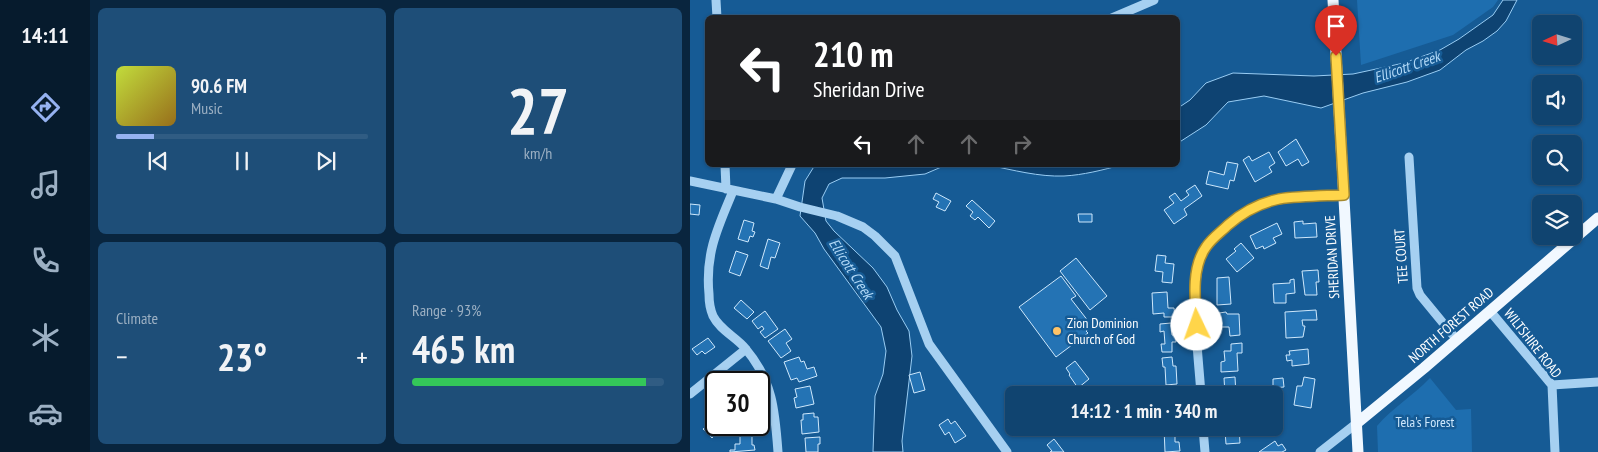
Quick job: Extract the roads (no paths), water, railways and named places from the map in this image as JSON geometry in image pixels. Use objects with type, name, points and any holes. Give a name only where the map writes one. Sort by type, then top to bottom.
[{"type":"main road","name":"SHERIDAN DRIVE","points":[[1333,0],[1358,452]]},
{"type":"main road","name":"NORTH FOREST ROAD","points":[[1356,423],[1457,340],[1598,218]]},
{"type":"street","points":[[716,0],[717,15]]},
{"type":"street","points":[[1119,15],[1154,0]]},
{"type":"street","name":"TEE COURT","points":[[1409,157],[1417,288],[1420,295],[1457,340]]},
{"type":"street","points":[[725,167],[729,190],[713,242],[707,274],[710,307],[715,319],[746,349],[757,364],[770,391],[776,417],[778,452]]},
{"type":"street","points":[[776,200],[791,167]]},
{"type":"street","points":[[690,181],[776,200],[800,208],[837,216],[863,226],[895,256],[929,344],[1007,452]]},
{"type":"street","points":[[1201,386],[1196,284],[1200,261],[1207,246],[1220,232],[1244,213],[1269,202],[1289,198],[1344,195]]},
{"type":"street","name":"WILTSHIRE ROAD","points":[[1490,311],[1552,385],[1555,452]]},
{"type":"street","points":[[690,394],[746,349]]},
{"type":"street","points":[[1552,385],[1598,382]]},
{"type":"street","name":"NORTH FOREST ROAD","points":[[1320,452],[1356,423]]},
{"type":"street","points":[[1204,436],[1205,452]]},
{"type":"water","name":"Ellicott Creek","points":[[1503,0],[1517,0],[1506,21],[1497,31],[1466,50],[1440,70],[1407,82],[1363,93],[1321,108],[1264,96],[1228,102],[1206,125],[1180,142],[1180,107],[1190,100],[1206,83],[1233,73],[1314,76],[1353,74],[1404,63],[1440,50],[1493,15]]},
{"type":"water","name":"Ellicott Creek","points":[[814,167],[941,167],[925,174],[885,178],[842,178],[829,184],[822,198],[826,221],[873,268],[887,287],[909,331],[912,356],[902,441],[903,452],[873,452],[875,396],[883,374],[886,351],[881,327],[824,249],[815,233],[800,216],[805,181]]},
{"type":"water","points":[[998,167],[1113,167],[1071,175],[1055,176],[1026,173]]},
{"type":"place","name":"Zion Dominion Church of God","points":[[1057,331]]},
{"type":"park label","name":"Tela's Forest","points":[[1425,422]]}]
